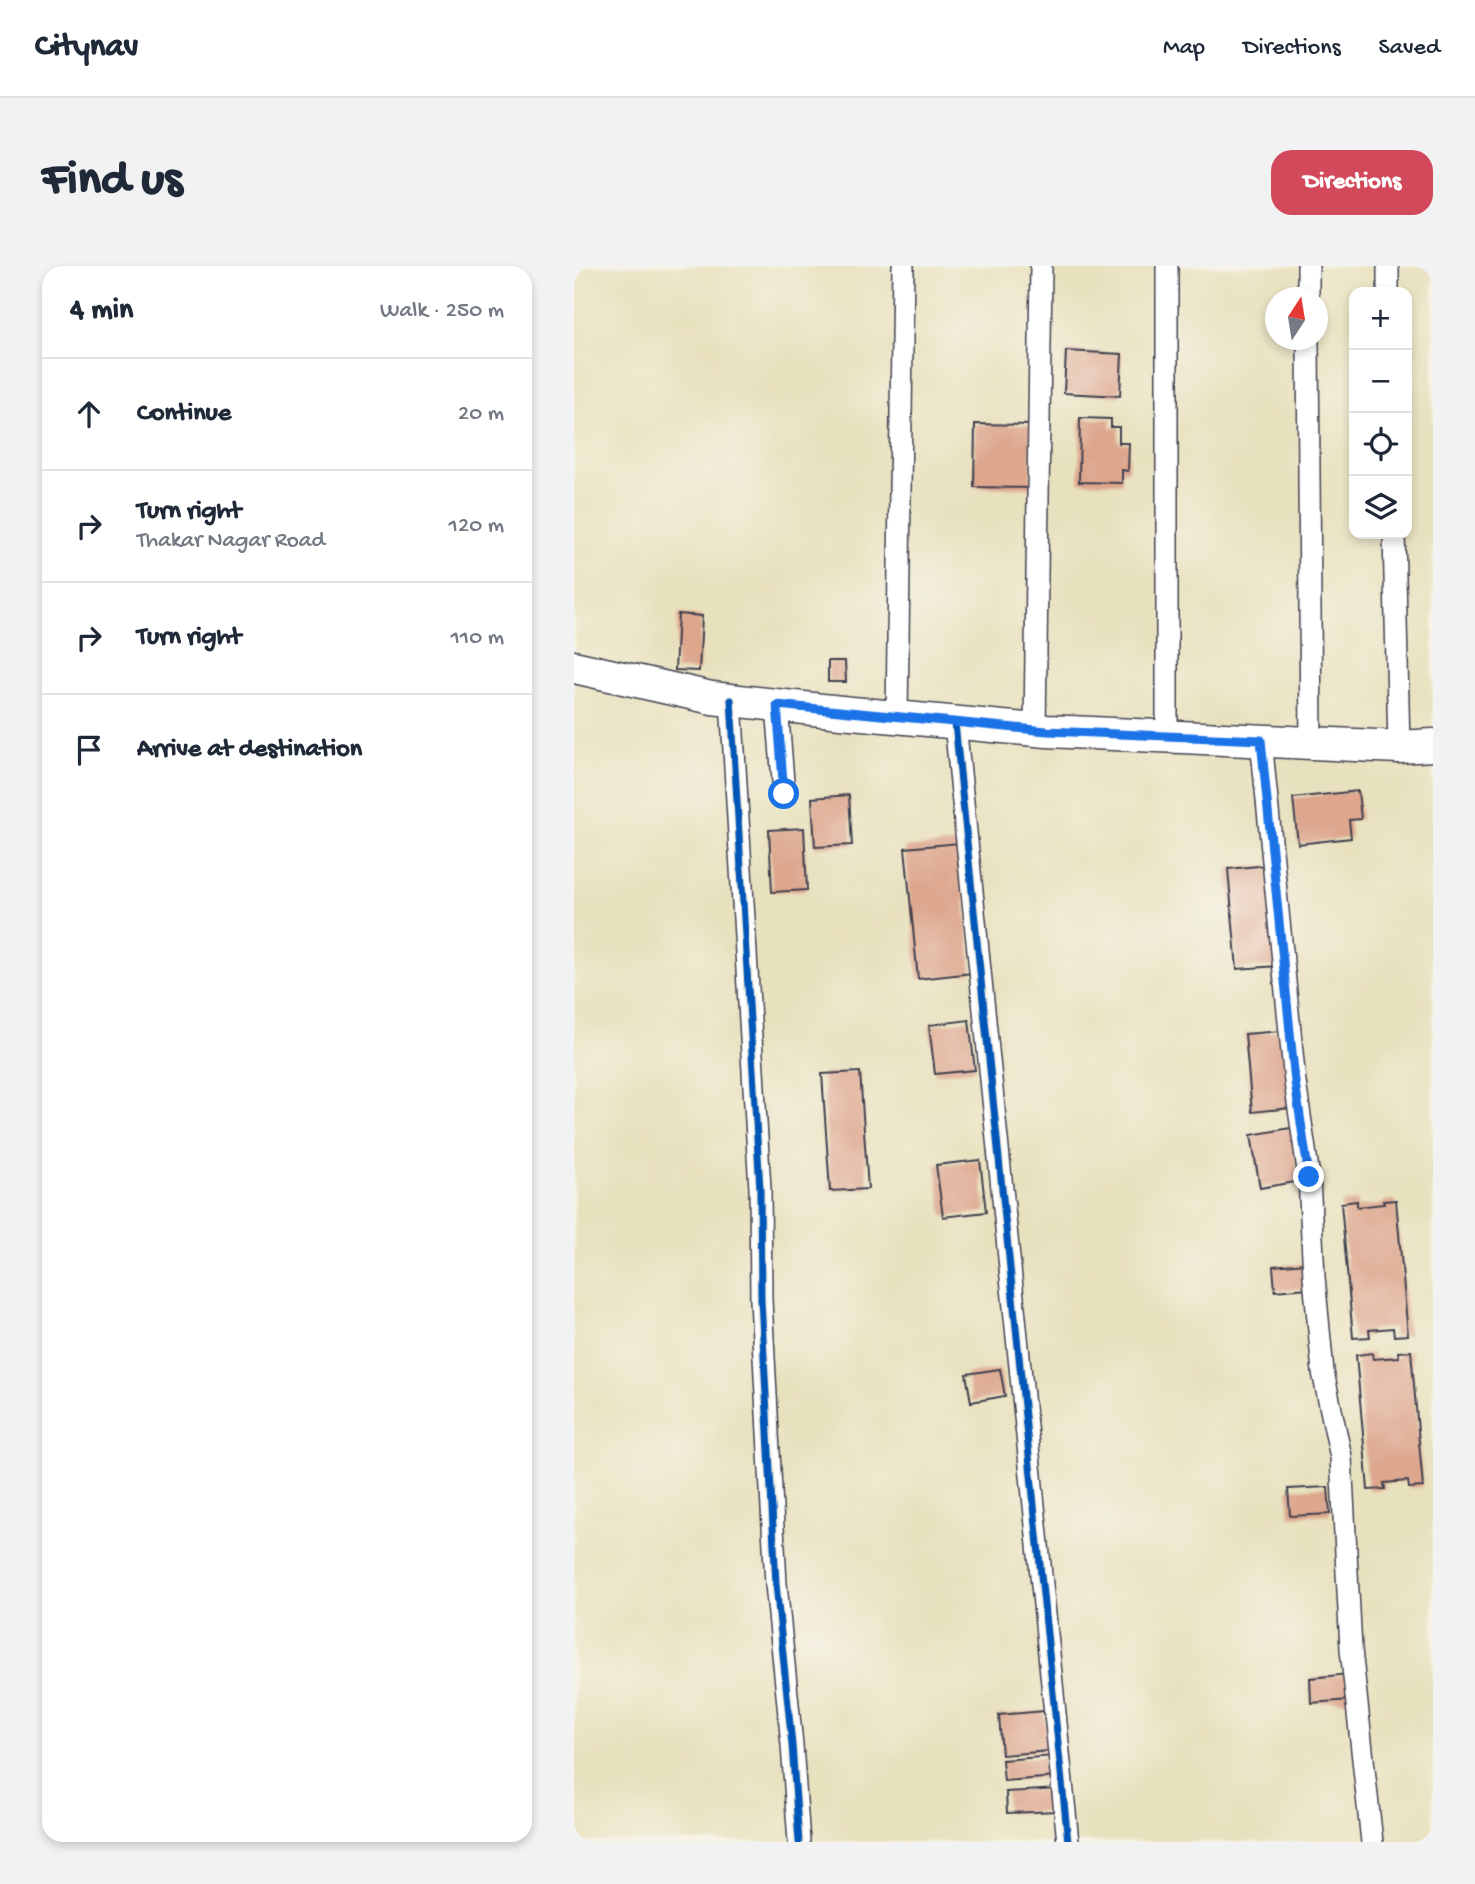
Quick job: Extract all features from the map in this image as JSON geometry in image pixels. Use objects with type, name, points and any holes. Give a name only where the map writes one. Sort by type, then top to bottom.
[{"type":"street","points":[[897,717],[903,266]]},
{"type":"street","points":[[1035,730],[1041,266]]},
{"type":"street","points":[[1167,266],[1167,737]]},
{"type":"street","points":[[1308,266],[1308,287]]},
{"type":"street","points":[[1388,266],[1388,287]]},
{"type":"street","points":[[1308,350],[1311,743]]},
{"type":"street","points":[[1394,539],[1399,747]]},
{"type":"street","points":[[574,667],[712,698],[955,723],[1167,737],[1399,747],[1433,745]]},
{"type":"street","points":[[732,700],[760,1189],[761,1300],[776,1584],[799,1842]]},
{"type":"street","points":[[777,705],[784,794]]},
{"type":"street","points":[[955,723],[1068,1842]]},
{"type":"street","points":[[1261,740],[1295,1082],[1309,1177],[1314,1277],[1323,1371],[1341,1457],[1351,1649],[1372,1842]]},
{"type":"building","points":[[1066,351],[1122,354],[1120,396],[1064,393]]},
{"type":"building","points":[[1080,418],[1111,419],[1111,427],[1119,427],[1119,443],[1129,443],[1128,471],[1122,470],[1122,483],[1079,482]]},
{"type":"building","points":[[975,424],[1031,425],[1031,488],[974,487]]},
{"type":"building","points":[[678,614],[702,616],[699,671],[675,670]]},
{"type":"building","points":[[828,661],[845,661],[846,682],[828,682]]},
{"type":"building","points":[[1358,791],[1361,819],[1349,820],[1351,838],[1298,844],[1293,798]]},
{"type":"building","points":[[849,795],[852,845],[815,847],[812,798]]},
{"type":"building","points":[[804,828],[807,890],[772,892],[769,830]]},
{"type":"building","points":[[960,843],[972,973],[918,979],[905,848]]},
{"type":"building","points":[[1268,865],[1278,966],[1237,969],[1228,869]]},
{"type":"building","points":[[969,1020],[975,1070],[935,1074],[929,1025]]},
{"type":"building","points":[[1282,1031],[1290,1108],[1252,1112],[1245,1034]]},
{"type":"building","points":[[860,1072],[868,1189],[830,1191],[822,1074]]},
{"type":"building","points":[[1291,1128],[1300,1181],[1260,1188],[1251,1135]]},
{"type":"building","points":[[980,1160],[986,1212],[943,1217],[936,1165]]},
{"type":"building","points":[[1396,1200],[1408,1335],[1394,1336],[1393,1328],[1369,1330],[1370,1337],[1353,1338],[1341,1203],[1357,1201],[1357,1207]]},
{"type":"building","points":[[1306,1263],[1308,1288],[1275,1291],[1273,1266]]},
{"type":"building","points":[[1411,1351],[1423,1487],[1409,1488],[1408,1481],[1384,1483],[1385,1489],[1368,1490],[1356,1355],[1372,1353],[1373,1359],[1399,1357],[1398,1352]]},
{"type":"building","points":[[1000,1369],[1005,1396],[971,1402],[966,1374]]},
{"type":"building","points":[[1328,1487],[1330,1514],[1290,1516],[1288,1489]]},
{"type":"building","points":[[1349,1674],[1351,1700],[1311,1703],[1310,1678]]},
{"type":"building","points":[[1044,1711],[1049,1751],[1002,1755],[999,1715]]},
{"type":"building","points":[[1054,1756],[1056,1777],[1004,1781],[1002,1760]]},
{"type":"building","points":[[1058,1789],[1059,1811],[1007,1813],[1006,1792]]},
{"type":"cycle path","points":[[731,700],[760,1189],[761,1300],[776,1584],[799,1842]]},
{"type":"cycle path","points":[[955,723],[1068,1842]]},
{"type":"route","points":[[784,794],[777,705],[1047,731],[1261,740],[1295,1082],[1309,1177]]}]
